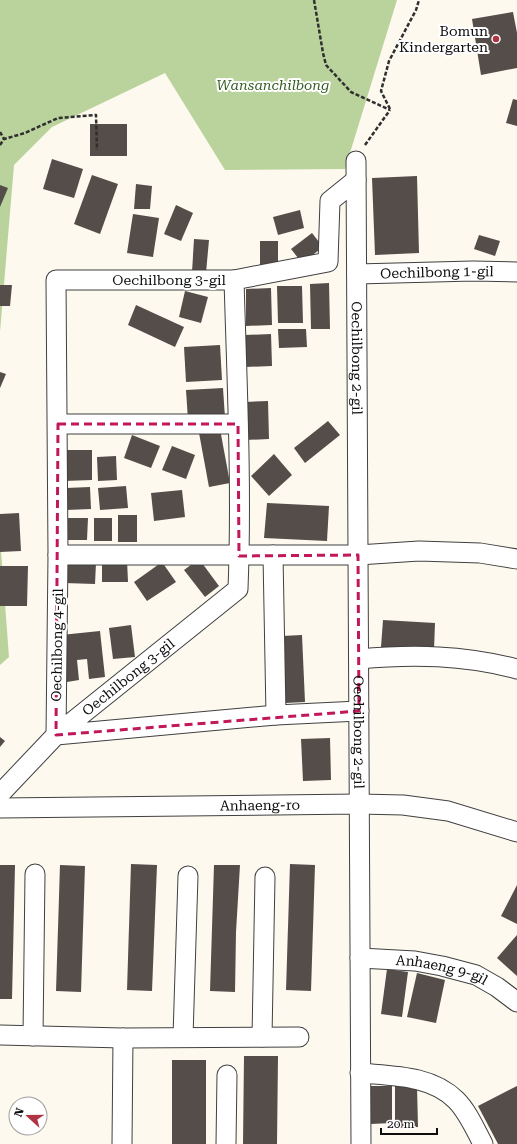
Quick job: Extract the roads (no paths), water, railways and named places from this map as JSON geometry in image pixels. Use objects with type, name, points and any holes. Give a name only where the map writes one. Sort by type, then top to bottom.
[{"type":"street","name":"Oechilbong 2-gil","points":[[356,161],[359,804]]},
{"type":"street","points":[[234,280],[328,262],[330,201],[356,180]]},
{"type":"street","name":"Oechilbong 1-gil","points":[[357,274],[473,271],[517,272]]},
{"type":"street","name":"Oechilbong 3-gil","points":[[0,794],[56,735],[238,589],[238,424],[234,280],[56,280]]},
{"type":"street","name":"Oechilbong 4-gil","points":[[56,280],[58,424],[56,735]]},
{"type":"street","points":[[58,424],[238,424]]},
{"type":"street","points":[[58,555],[358,555],[419,551],[480,553],[517,559]]},
{"type":"street","points":[[273,555],[276,715]]},
{"type":"street","name":"Oechilbong 2-gil","points":[[358,659],[394,656],[464,658],[499,664],[517,669]]},
{"type":"street","points":[[56,735],[276,715],[359,711]]},
{"type":"street","points":[[359,804],[361,1144]]},
{"type":"street","name":"Anhaeng-ro","points":[[0,808],[359,804],[403,805],[448,811],[517,832]]},
{"type":"street","points":[[33,1036],[35,874]]},
{"type":"street","points":[[183,1037],[188,876]]},
{"type":"street","points":[[262,1037],[265,877]]},
{"type":"street","name":"Anhaeng 9-gil","points":[[360,958],[415,962],[442,966],[476,975],[497,987],[517,1002]]},
{"type":"street","points":[[0,1035],[123,1038],[299,1037]]},
{"type":"street","points":[[122,1144],[123,1038]]},
{"type":"street","points":[[360,1073],[409,1077],[436,1086],[455,1099],[468,1116],[483,1144]]},
{"type":"street","points":[[226,1144],[227,1075]]},
{"type":"place","name":"Bomun Kindergarten","points":[[496,39]]},
{"type":"park label","name":"Wansanchilbong","points":[[273,85]]}]
